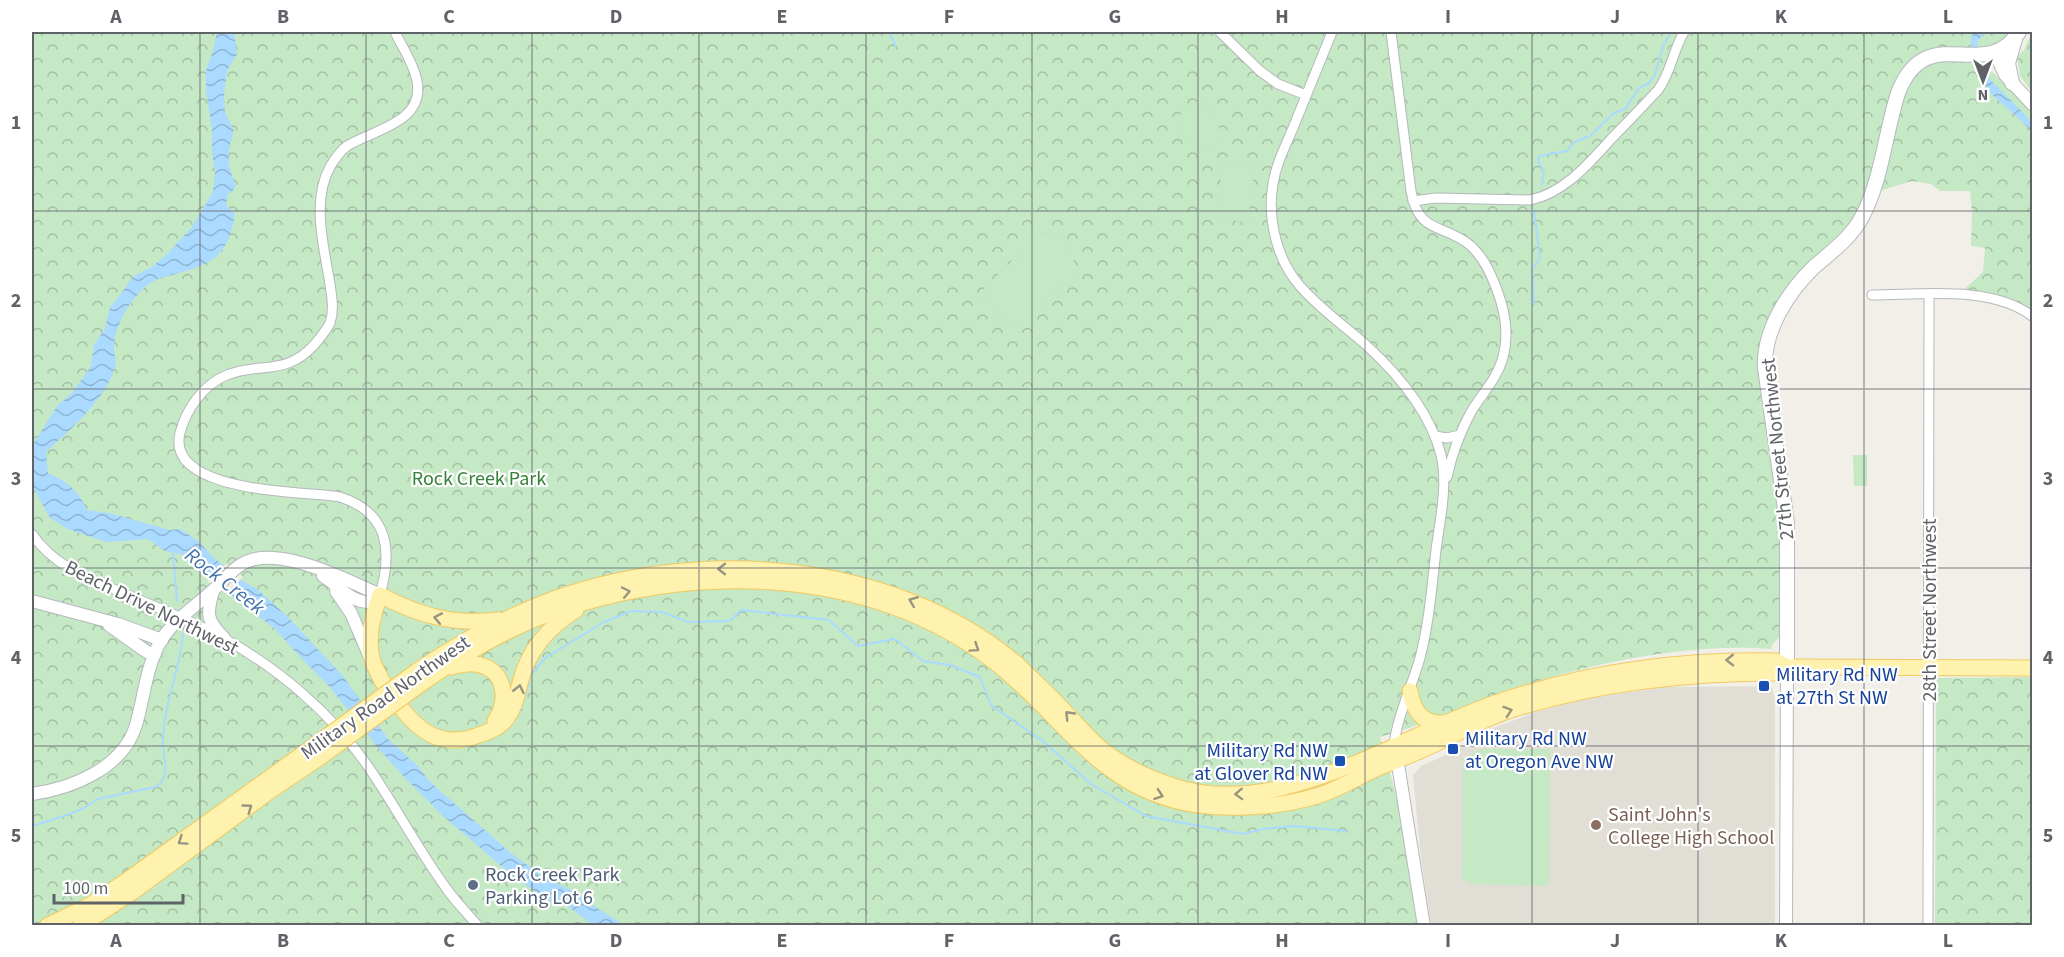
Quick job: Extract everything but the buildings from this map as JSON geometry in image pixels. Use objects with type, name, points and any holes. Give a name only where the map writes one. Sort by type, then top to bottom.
[{"type":"main road","points":[[1995,53],[2007,46],[2017,34]]},
{"type":"main road","points":[[2012,83],[2008,63],[2017,34]]},
{"type":"main road","name":"27th Street Northwest","points":[[1787,667],[1788,541],[1765,368],[1768,341],[1782,309],[1800,282],[1844,241],[1863,216],[1874,187],[1898,93],[1909,72],[1917,63],[1932,56],[1995,53]]},
{"type":"main road","name":"Military Road Northwest","points":[[80,926],[134,891],[466,640],[543,603],[597,586],[674,571],[728,569],[802,573],[882,590],[949,617],[1010,658],[1106,752],[1140,773],[1174,787],[1216,794],[1267,792],[1318,778],[1443,723],[1522,694],[1646,667],[1692,662],[1750,660],[1776,661],[1787,667],[2032,668]]},
{"type":"main road","name":"Military Road Northwest","points":[[421,676],[443,668],[494,638],[536,619],[592,600],[665,586],[731,582],[804,585],[878,601],[936,626],[978,650],[1015,679],[1073,738],[1104,765],[1142,788],[1158,795],[1196,805],[1262,806],[1323,794],[1486,719],[1554,698],[1612,686],[1681,676],[1777,673],[1787,667]]},
{"type":"main road","points":[[517,614],[498,620],[447,620],[417,613],[380,595],[372,625],[370,651],[372,660],[384,685],[410,720],[420,729],[431,736],[448,740],[468,739],[502,724],[514,704],[532,652],[544,636],[570,614],[592,600]]},
{"type":"main road","points":[[443,668],[476,664],[487,668],[498,679],[504,692],[503,707],[486,733]]},
{"type":"main road","points":[[1410,691],[1412,704],[1417,713],[1426,720],[1443,723]]},
{"type":"main road","name":"Military Road Northwest","points":[[47,926],[90,905],[315,753]]},
{"type":"street","points":[[309,566],[358,601],[371,602],[380,595],[386,571],[387,547],[382,531],[368,511],[351,500],[252,488],[215,478],[194,467],[182,453],[179,437],[191,407],[210,385],[228,375],[294,362],[316,344],[330,322],[332,296],[320,215],[322,187],[331,166],[346,147],[388,128],[409,113],[414,104],[418,90],[417,81],[395,32]]},
{"type":"street","points":[[1220,32],[1260,71],[1278,84],[1306,95]]},
{"type":"street","points":[[1332,32],[1282,154],[1274,181],[1272,212],[1278,246],[1298,284],[1388,367],[1419,408],[1435,436],[1443,464],[1444,490]]},
{"type":"street","points":[[1391,32],[1413,201],[1419,214],[1428,224],[1462,240],[1479,254],[1490,271],[1504,312],[1506,339],[1503,360],[1495,377],[1470,414],[1451,460],[1444,490],[1422,648],[1396,731],[1394,745],[1424,926]]},
{"type":"street","points":[[1413,201],[1436,198],[1530,200],[1556,190],[1577,174],[1658,90],[1665,79],[1684,32]]},
{"type":"street","points":[[1995,53],[2002,71],[2032,104]]},
{"type":"street","points":[[1872,295],[1986,296],[2005,301],[2032,316]]},
{"type":"street","name":"28th Street Northwest","points":[[1928,926],[1929,295]]},
{"type":"street","points":[[1435,436],[1447,438],[1460,435]]},
{"type":"street","name":"Beach Drive Northwest","points":[[32,534],[40,546],[59,562],[78,573],[225,638],[276,672],[327,717],[367,764],[446,888],[478,926]]},
{"type":"street","points":[[32,794],[54,790],[78,781],[101,769],[122,751],[135,726],[147,676],[162,640],[181,618],[238,567],[250,560],[270,557],[284,559],[335,574],[380,595]]},
{"type":"street","points":[[323,576],[349,610],[372,660]]},
{"type":"street","points":[[213,591],[209,603],[209,620],[225,638]]},
{"type":"street","points":[[32,601],[98,618],[162,640]]},
{"type":"street","points":[[98,618],[147,652],[155,654]]},
{"type":"street","name":"27th Street Northwest","points":[[1786,926],[1787,667]]},
{"type":"shaded area","name":"Saint John's College High School","points":[[1766,686],[1772,688],[1775,699],[1775,925],[1431,925],[1420,850],[1413,775],[1421,766],[1459,749],[1491,729],[1536,712],[1589,698],[1666,687]]},
{"type":"green space","name":"Rock Creek Park","points":[[32,32],[2012,32],[1999,45],[1989,49],[1931,49],[1919,54],[1902,69],[1893,86],[1870,179],[1858,213],[1841,235],[1800,271],[1790,283],[1780,297],[1767,325],[1759,375],[1781,521],[1779,637],[1771,649],[1706,649],[1673,652],[1605,664],[1539,680],[1380,737],[1397,798],[1420,926],[32,925]]},
{"type":"green space","points":[[2032,32],[2032,92],[2020,76],[2017,56],[2024,50]]},
{"type":"green space","points":[[1940,57],[1981,61],[2032,111],[2032,321],[2011,305],[1956,297],[1983,272],[1985,248],[1971,246],[1970,191],[1940,191],[1931,184],[1912,181],[1876,192],[1891,131],[1915,68]]},
{"type":"green space","points":[[1192,102],[1202,102],[1213,115],[1218,126],[1218,142],[1210,148],[1201,148],[1193,143],[1186,136],[1182,126],[1181,116],[1184,108]]},
{"type":"green space","points":[[1228,163],[1255,167],[1248,220],[1243,222],[1215,218],[1223,166]]},
{"type":"green space","points":[[1054,232],[1070,246],[1069,254],[1080,271],[1017,332],[980,293],[1038,234]]},
{"type":"green space","points":[[1853,455],[1867,455],[1867,486],[1854,486]]},
{"type":"green space","points":[[2032,677],[2032,925],[1935,925],[1936,678]]},
{"type":"green space","points":[[1480,749],[1550,749],[1549,886],[1472,884],[1462,879],[1463,758]]},
{"type":"water","name":"Rock Creek","points":[[217,32],[234,32],[237,54],[227,71],[224,95],[225,112],[234,131],[229,158],[230,171],[236,185],[228,194],[226,205],[235,214],[228,239],[224,248],[210,261],[153,282],[131,303],[115,337],[115,364],[111,379],[96,402],[46,452],[48,473],[71,487],[87,510],[109,513],[170,530],[181,529],[199,542],[239,579],[257,589],[287,616],[342,675],[389,740],[418,766],[429,781],[512,854],[544,877],[583,896],[624,925],[593,925],[569,907],[549,901],[514,877],[443,816],[406,779],[328,685],[274,628],[209,579],[184,555],[165,551],[148,539],[106,542],[68,529],[50,518],[32,485],[34,443],[57,406],[72,393],[91,366],[94,345],[105,328],[110,308],[134,276],[152,267],[192,227],[213,192],[215,172],[206,91],[206,70]]},
{"type":"water","points":[[1976,32],[1987,32],[1977,41],[1980,62],[1990,79],[2032,122],[2032,132],[1990,92],[1982,81],[1972,55],[1971,36]]},
{"type":"pier","points":[[226,564],[243,577],[226,593],[207,581]]},
{"type":"waterway","points":[[889,32],[896,46]]},
{"type":"waterway","points":[[1542,185],[1544,172],[1538,161],[1539,156],[1567,151],[1574,142],[1590,136],[1614,113],[1625,109],[1639,88],[1649,83],[1655,75],[1663,46],[1671,32]]},
{"type":"waterway","points":[[1534,210],[1540,257],[1532,270],[1534,304]]},
{"type":"waterway","name":"Rock Creek","points":[[173,553],[177,601]]},
{"type":"waterway","points":[[520,712],[531,675],[545,658],[604,622],[631,611],[662,612],[688,622],[730,621],[741,610],[829,620],[858,646],[895,639],[923,661],[950,665],[980,677],[991,705],[1044,742],[1091,784],[1146,816],[1243,834],[1263,829],[1294,826],[1346,831]]},
{"type":"waterway","points":[[32,826],[67,815],[98,799],[155,787],[164,778],[164,727],[183,634]]},
{"type":"place","name":"Military Rd NW at 27th St NW","points":[[1764,686]]},
{"type":"place","name":"Military Rd NW at Oregon Ave NW","points":[[1453,749]]},
{"type":"place","name":"Military Rd NW at Glover Rd NW","points":[[1340,761]]},
{"type":"place","name":"Saint John's College High School","points":[[1596,825]]},
{"type":"place","name":"Rock Creek Park Parking Lot 6","points":[[473,885]]}]
